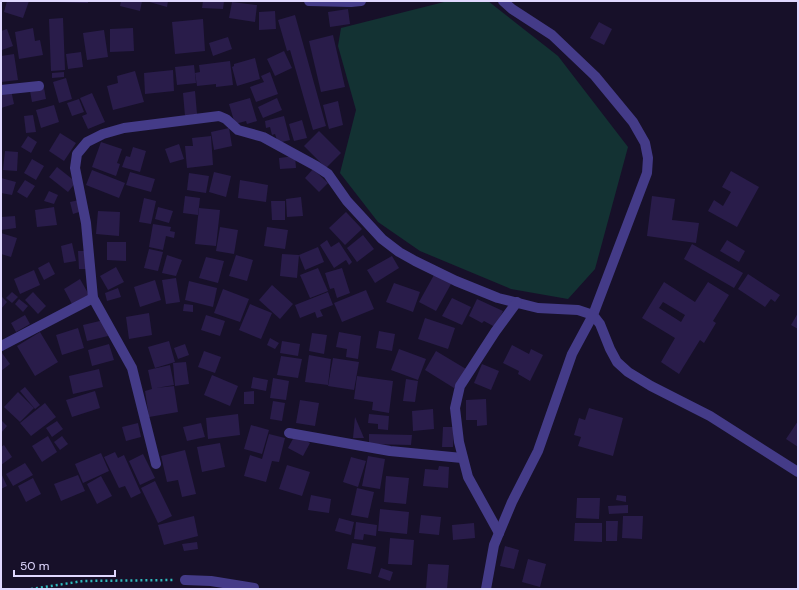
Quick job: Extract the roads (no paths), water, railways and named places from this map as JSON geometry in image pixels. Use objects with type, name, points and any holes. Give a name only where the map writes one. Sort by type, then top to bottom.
[{"type":"street","points":[[309,1],[361,1]]},
{"type":"street","points":[[486,589],[494,544],[512,502],[538,451],[572,354],[593,315],[647,173],[648,158],[645,143],[633,122],[594,76],[552,35],[512,9],[503,1]]},
{"type":"street","points":[[1,90],[39,86]]},
{"type":"street","points":[[156,464],[132,368],[94,298],[86,224],[75,168],[78,154],[87,142],[103,134],[124,128],[219,116],[226,119],[238,130],[263,137],[328,174],[347,201],[382,239],[399,252],[456,281],[498,298],[538,308],[578,310],[593,315],[600,324],[617,362],[628,372],[651,386],[710,416],[798,472]]},
{"type":"street","points":[[1,346],[94,298]]},
{"type":"street","points":[[499,533],[468,477],[462,458],[455,408],[460,386],[495,332],[517,302]]},
{"type":"street","points":[[289,433],[390,451],[462,458]]},
{"type":"street","points":[[185,580],[211,582],[254,589]]}]
